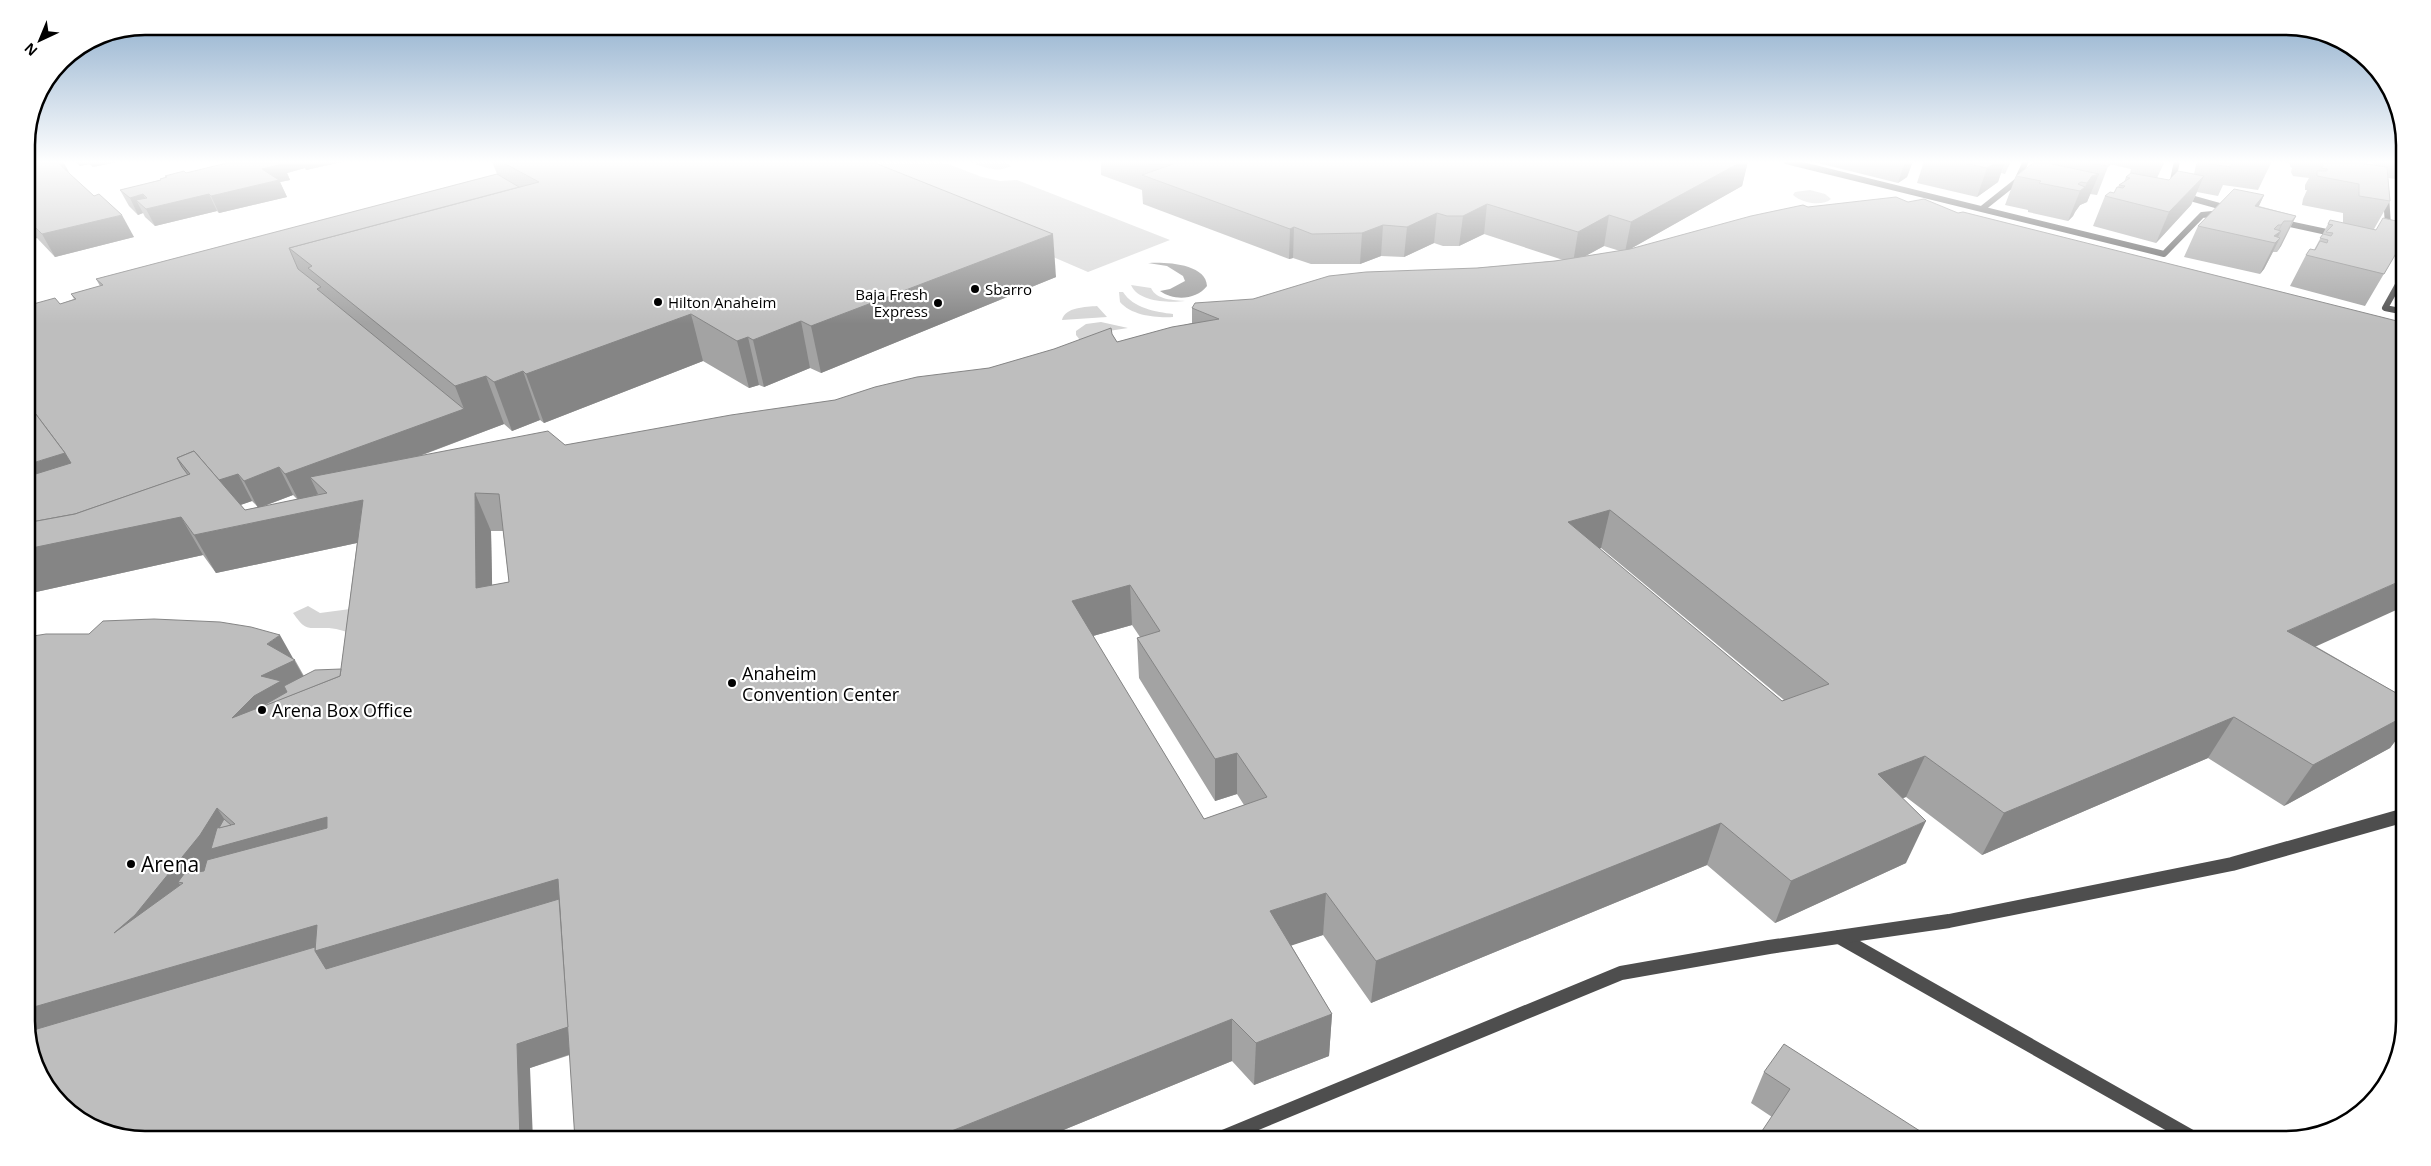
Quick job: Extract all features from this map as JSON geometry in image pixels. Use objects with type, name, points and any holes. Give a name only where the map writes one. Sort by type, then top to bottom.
[{"type":"street","points":[[2011,215],[2164,254],[2202,215]]},
{"type":"street","points":[[2387,215],[2389,241]]},
{"type":"street","points":[[2268,218],[2346,236]]},
{"type":"street","points":[[2380,240],[2396,241]]},
{"type":"street","points":[[2389,241],[2396,245]]},
{"type":"street","points":[[2396,287],[2385,308],[2396,310]]},
{"type":"street","points":[[1238,1131],[1621,973],[1949,921],[2232,864],[2396,818]]},
{"type":"street","points":[[1839,937],[2181,1131]]},
{"type":"shaded area","points":[[956,215],[1107,215],[1170,240],[1088,272]]},
{"type":"shaded area","points":[[1148,263],[1173,264],[1192,268],[1205,278],[1207,286],[1197,294],[1185,298],[1166,294],[1160,291],[1170,289],[1185,281],[1183,276],[1167,266]]},
{"type":"shaded area","points":[[1131,285],[1151,288],[1157,295],[1166,299],[1185,301],[1171,302],[1147,298],[1135,291]]},
{"type":"shaded area","points":[[1119,292],[1123,292],[1139,305],[1152,310],[1173,314],[1173,317],[1152,316],[1131,310],[1120,302]]},
{"type":"shaded area","points":[[1097,306],[1107,317],[1062,320],[1067,312],[1071,310]]},
{"type":"shaded area","points":[[1101,322],[1128,328],[1102,332],[1080,340],[1076,335],[1076,331],[1086,324]]},
{"type":"shaded area","points":[[308,606],[320,613],[373,606],[356,635],[333,628],[308,628],[293,613]]},
{"type":"building","points":[[35,215],[120,215],[42,234],[35,227]]},
{"type":"building","points":[[339,215],[412,215],[289,248],[298,269],[321,287],[317,289],[464,409],[285,474],[279,467],[244,481],[238,474],[219,480],[194,451],[177,458],[188,475],[75,514],[35,521],[35,474],[71,463],[35,413],[35,304],[55,298],[60,304],[76,299],[71,294],[103,285],[96,279]]},
{"type":"building","points":[[412,215],[1006,215],[1053,234],[811,326],[801,321],[753,340],[748,337],[737,341],[691,314],[526,374],[523,371],[494,382],[486,376],[455,386],[308,268],[312,266],[289,248]]},
{"type":"building","points":[[1253,215],[1432,215],[1407,227],[1383,225],[1362,233],[1312,234],[1294,227],[1290,229]]},
{"type":"building","points":[[1524,215],[1608,215],[1578,232]]},
{"type":"building","points":[[1610,215],[1643,215],[1631,222]]},
{"type":"building","name":"Anaheim Convention Center","points":[[1977,215],[2396,321],[2396,583],[2287,631],[2396,693],[2396,721],[2313,765],[2234,717],[2004,813],[1925,756],[1878,774],[1926,821],[1791,881],[1721,823],[1376,961],[1326,893],[1270,911],[1332,1014],[1256,1043],[1232,1019],[952,1131],[574,1131],[558,879],[315,951],[317,925],[35,1007],[35,636],[89,634],[103,621],[154,619],[220,622],[251,627],[280,635],[267,644],[295,660],[261,676],[281,681],[254,696],[232,718],[340,676],[363,500],[194,535],[181,517],[35,547],[35,521],[75,514],[190,474],[177,458],[194,451],[245,510],[327,493],[310,477],[548,431],[565,445],[731,415],[835,400],[875,387],[917,377],[989,368],[1054,349],[1111,328],[1117,342],[1172,327],[1219,319],[1192,308],[1195,303],[1253,299],[1329,276],[1366,272],[1477,268],[1555,261],[1630,249],[1751,216]],"holes":[[[475,493],[499,494],[509,582],[476,588]],[[1610,510],[1829,684],[1782,701],[1568,522]],[[1130,585],[1160,631],[1137,638],[1215,759],[1237,753],[1267,797],[1204,819],[1072,601]],[[217,808],[235,824],[217,828],[211,849],[327,817],[327,828],[207,860],[204,871],[184,874],[178,882],[183,883],[114,933],[135,915],[200,835]]]},
{"type":"building","points":[[2208,215],[2296,216],[2292,221],[2284,221],[2274,229],[2281,231],[2274,236],[2280,238],[2275,243],[2198,226]]},
{"type":"building","points":[[2383,218],[2396,221],[2396,253],[2384,274],[2306,255],[2310,249],[2315,250],[2320,241],[2327,243],[2328,240],[2320,238],[2323,234],[2331,236],[2333,233],[2326,232],[2333,225],[2328,224],[2330,220],[2376,230]]},
{"type":"building","points":[[35,413],[65,453],[35,462]]},
{"type":"building","points":[[341,669],[340,676],[259,708],[287,692],[284,686],[315,670]]},
{"type":"building","points":[[224,819],[231,825],[219,828]]},
{"type":"building","points":[[559,899],[568,1027],[517,1044],[520,1131],[137,1131],[123,1129],[96,1120],[72,1104],[62,1094],[46,1070],[37,1043],[35,1030],[37,1029],[315,947],[315,951],[326,969]]},
{"type":"building","points":[[1784,1044],[1920,1131],[1762,1131],[1790,1089],[1764,1072]]},
{"type":"place","name":"Sbarro","points":[[975,289]]},
{"type":"place","name":"Hilton Anaheim","points":[[658,302]]},
{"type":"place","name":"Baja Fresh Express","points":[[938,303]]},
{"type":"place","name":"Anaheim Convention Center","points":[[732,683]]},
{"type":"place","name":"Arena Box Office","points":[[262,710]]},
{"type":"place","name":"Arena","points":[[131,864]]}]
